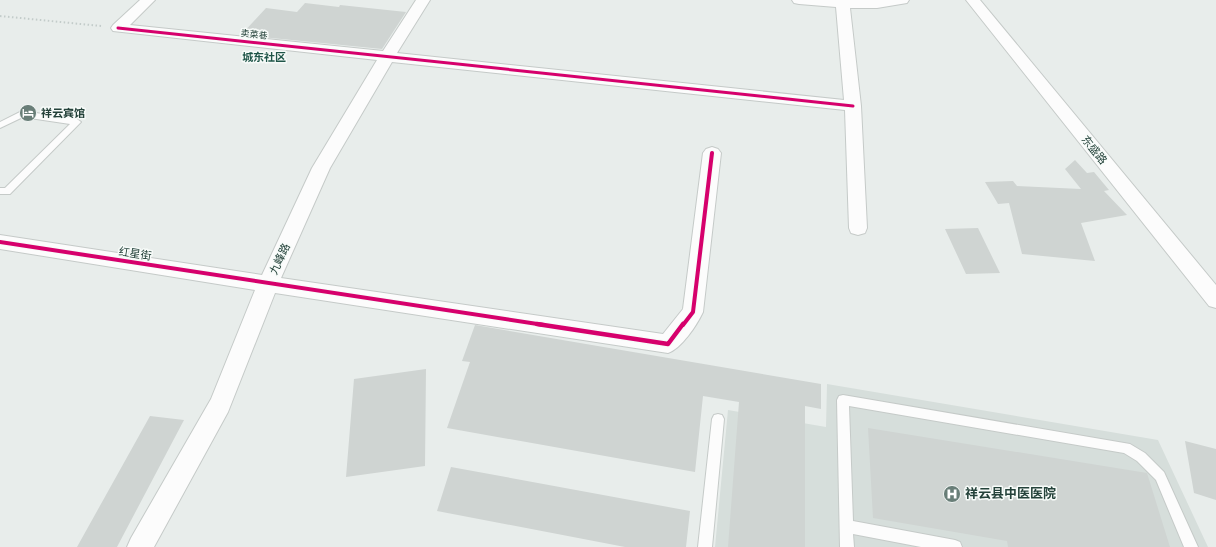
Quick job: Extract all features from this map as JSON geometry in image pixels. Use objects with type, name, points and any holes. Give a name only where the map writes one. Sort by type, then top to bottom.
[{"type":"street","points":[[118,28],[148,0]]},
{"type":"street","name":"九峰路","points":[[140,547],[220,406],[268,284],[321,168],[423,0]]},
{"type":"street","points":[[799,0],[843,4],[879,4],[902,0]]},
{"type":"street","name":"东盛路","points":[[973,0],[1216,300]]},
{"type":"street","points":[[843,4],[853,106],[858,228]]},
{"type":"street","name":"卖菜巷","points":[[118,28],[853,106]]},
{"type":"street","name":"红星街","points":[[0,242],[668,344],[693,312],[712,153]]},
{"type":"lane","points":[[0,125],[22,114],[77,122],[7,192],[0,192]]},
{"type":"lane","points":[[847,547],[843,400],[1126,448],[1141,457],[1160,476],[1191,547]]},
{"type":"lane","points":[[705,547],[718,419]]},
{"type":"lane","points":[[846,526],[955,547]]},
{"type":"path","points":[[0,16],[118,28]]},
{"type":"shaded area","name":"祥云县中医医院","points":[[827,384],[1158,440],[1208,547],[715,547],[728,410],[826,427]]},
{"type":"building","points":[[305,3],[406,12],[382,49],[241,35],[266,8],[297,12]]},
{"type":"building","points":[[1075,160],[1087,173],[1094,172],[1109,190],[1104,191],[1127,215],[1081,223],[1095,261],[1022,254],[1009,203],[998,204],[985,182],[1013,181],[1017,186],[1081,189],[1065,169]]},
{"type":"building","points":[[978,228],[1000,273],[966,274],[945,229]]},
{"type":"building","points":[[475,325],[821,384],[821,409],[805,406],[805,547],[728,547],[739,402],[703,396],[695,472],[447,428],[470,362],[462,361]]},
{"type":"building","points":[[426,369],[425,466],[346,477],[354,379]]},
{"type":"building","points":[[150,416],[184,420],[117,547],[77,547]]},
{"type":"building","points":[[868,428],[1147,473],[1170,547],[1008,547],[1007,541],[873,518]]},
{"type":"building","points":[[1185,441],[1216,449],[1216,500],[1194,493]]},
{"type":"building","points":[[451,467],[690,511],[686,547],[625,547],[437,511]]},
{"type":"cycle path","points":[[118,28],[853,106]]},
{"type":"cycle path","points":[[0,242],[668,344],[693,312],[712,153]]},
{"type":"place","name":"祥云宾馆","points":[[28,113]]},
{"type":"place","name":"祥云县中医医院","points":[[952,494]]},
{"type":"district","name":"城东社区","points":[[264,57]]}]
